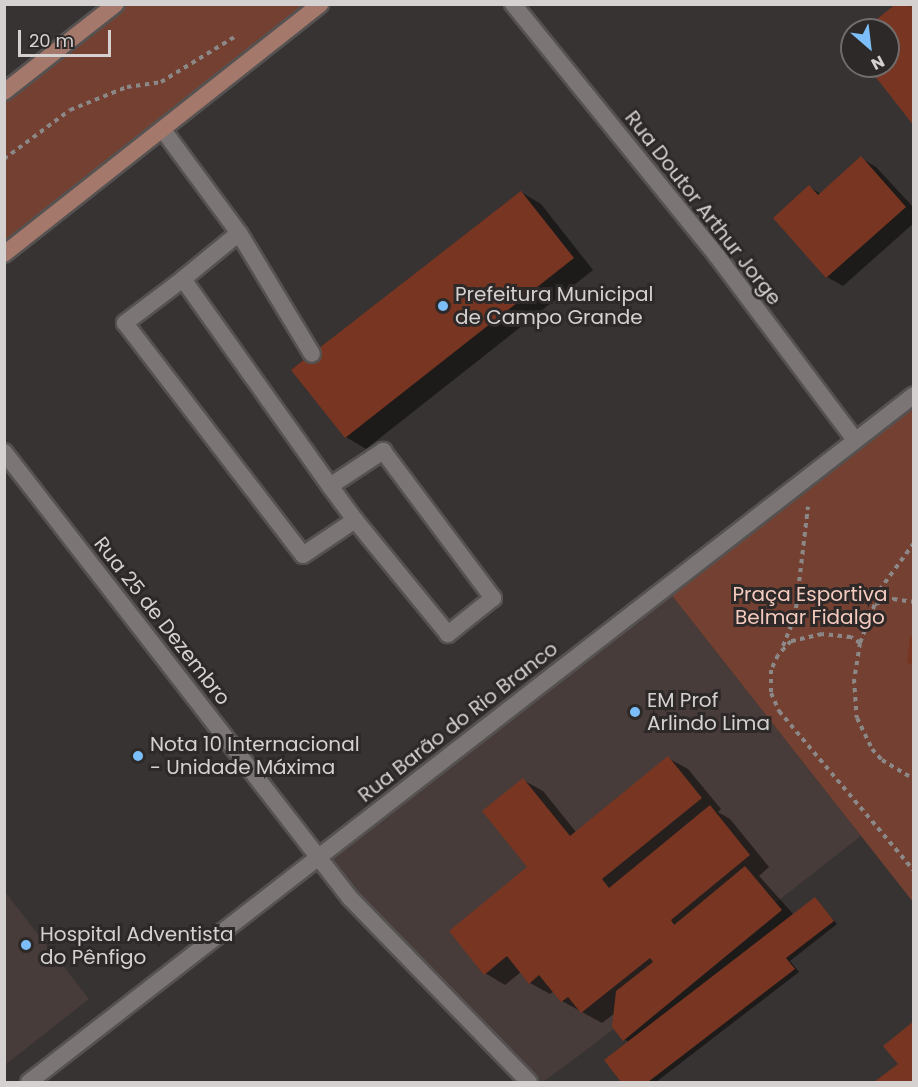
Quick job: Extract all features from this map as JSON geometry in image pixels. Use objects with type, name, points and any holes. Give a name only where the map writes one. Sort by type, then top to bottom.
[{"type":"main road","points":[[4,92],[116,4]]},
{"type":"main road","points":[[4,254],[321,4]]},
{"type":"street","name":"Rua Doutor Arthur Jorge","points":[[513,4],[717,256],[855,440]]},
{"type":"street","points":[[163,130],[239,233],[312,354]]},
{"type":"street","points":[[239,233],[125,323],[303,555],[355,520]]},
{"type":"street","points":[[183,279],[330,486],[355,520],[448,634],[493,597],[383,451],[330,486]]},
{"type":"street","name":"Rua Barão do Rio Branco","points":[[29,1083],[914,395]]},
{"type":"street","name":"Rua 25 de Dezembro","points":[[4,452],[350,898],[529,1083]]},
{"type":"path","points":[[4,159],[70,110],[118,90],[161,82],[240,33]]},
{"type":"path","points":[[812,474],[795,617],[771,670],[771,693],[779,711],[914,871]]},
{"type":"path","points":[[914,543],[881,588],[860,643],[854,680],[857,717],[882,760],[914,779]]},
{"type":"path","points":[[875,603],[893,599],[914,602]]},
{"type":"path","points":[[778,655],[791,641],[822,634],[851,637],[860,643]]},
{"type":"shaded area","name":"EM Prof Arlindo Lima","points":[[666,588],[861,836],[593,1045],[543,1082],[529,1082],[319,857]]},
{"type":"shaded area","name":"Hospital Adventista do Pênfigo","points":[[5,892],[89,999],[5,1065]]},
{"type":"green space","points":[[116,5],[319,5],[5,253],[4,92]]},
{"type":"green space","name":"Praça Esportiva Belmar Fidalgo","points":[[913,395],[913,902],[666,588]]},
{"type":"building","points":[[896,4],[914,7],[914,126],[876,78],[900,78],[900,18],[878,18]]},
{"type":"building","points":[[861,156],[906,207],[826,278],[773,218],[809,185],[818,195]]},
{"type":"building","name":"Prefeitura Municipal de Campo Grande","points":[[521,191],[574,258],[345,438],[291,370]]},
{"type":"building","points":[[910,636],[914,636],[914,664],[907,663]]},
{"type":"building","points":[[668,756],[702,798],[602,879],[609,888],[710,805],[750,855],[671,920],[674,925],[745,866],[782,910],[623,1041],[612,1027],[616,991],[653,962],[650,958],[581,1013],[568,997],[561,1002],[539,975],[529,984],[507,956],[484,975],[449,931],[527,867],[482,811],[523,778],[570,836]]},
{"type":"building","points":[[815,897],[834,921],[786,958],[795,969],[648,1082],[621,1082],[604,1060]]},
{"type":"building","points":[[914,1021],[914,1082],[874,1082],[898,1064],[883,1046]]},
{"type":"place","name":"Prefeitura Municipal de Campo Grande","points":[[443,306]]},
{"type":"place","name":"EM Prof Arlindo Lima","points":[[635,712]]},
{"type":"place","name":"Nota 10 Internacional - Unidade Máxima","points":[[138,756]]},
{"type":"place","name":"Hospital Adventista do Pênfigo","points":[[26,945]]}]
